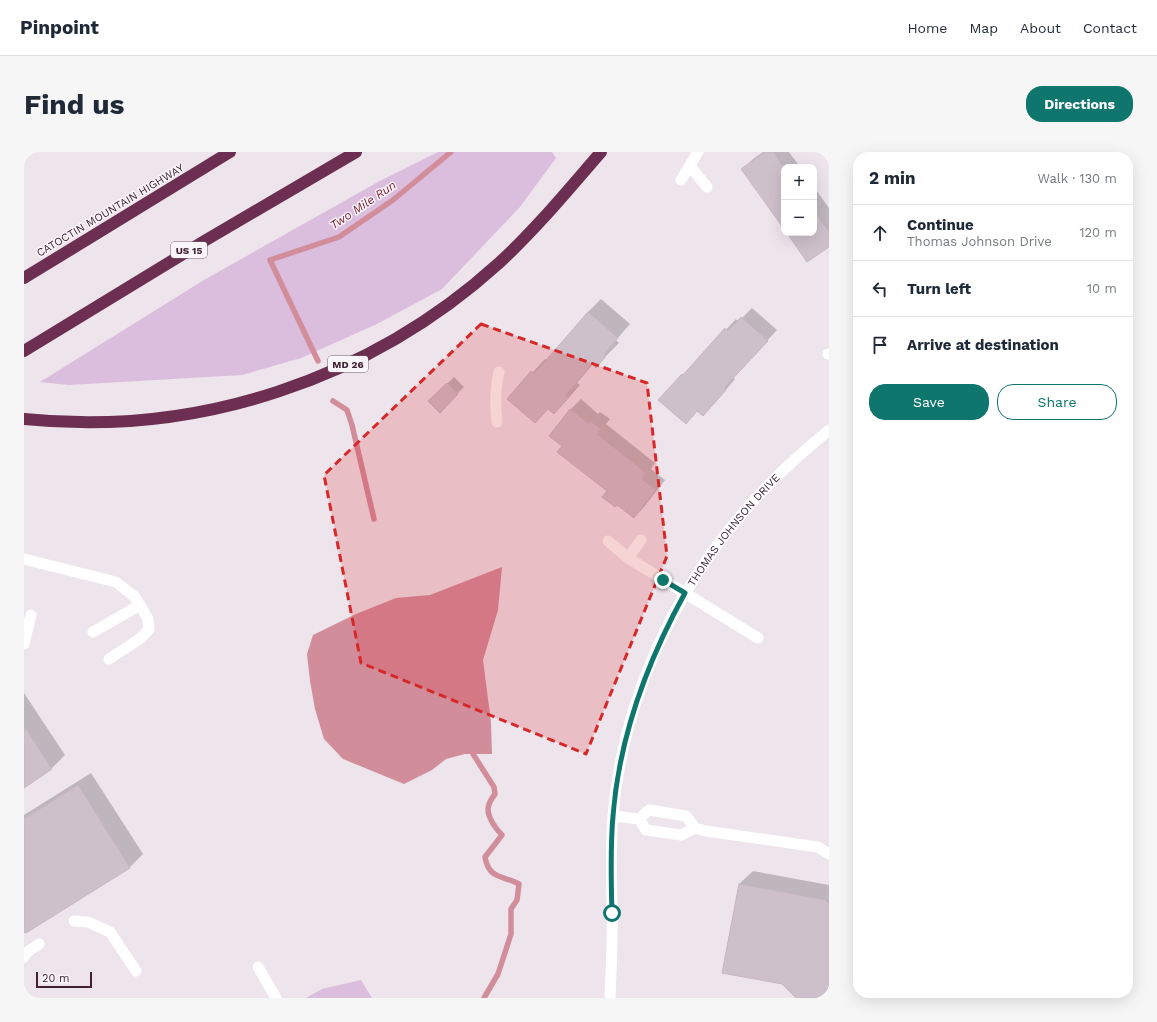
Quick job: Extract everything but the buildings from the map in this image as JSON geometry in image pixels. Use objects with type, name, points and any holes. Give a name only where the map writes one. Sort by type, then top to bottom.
[{"type":"highway","name":"CATOCTIN MOUNTAIN HIGHWAY","points":[[24,278],[230,152]]},
{"type":"highway","name":"US 15","points":[[24,351],[206,240],[356,152]]},
{"type":"highway","name":"MD 26","points":[[24,419],[84,422],[132,421],[176,417],[261,398],[307,382],[347,365],[383,347],[416,326],[474,284],[529,234],[601,152]]},
{"type":"street","points":[[681,180],[698,152]]},
{"type":"street","points":[[690,166],[707,187]]},
{"type":"street","points":[[497,422],[495,406],[499,372]]},
{"type":"street","name":"THOMAS JOHNSON DRIVE","points":[[610,998],[612,913],[611,862],[613,816],[620,767],[628,730],[639,693],[667,626],[685,593],[705,562],[747,508],[788,466],[829,430]]},
{"type":"street","points":[[628,558],[641,540]]},
{"type":"street","points":[[608,541],[628,558],[758,638]]},
{"type":"street","points":[[24,559],[116,582],[135,597],[148,619],[149,628],[141,638],[108,659]]},
{"type":"street","points":[[93,632],[140,605]]},
{"type":"street","points":[[24,644],[31,615]]},
{"type":"street","points":[[613,816],[639,819],[649,810],[686,816],[695,828],[713,832],[818,847],[829,854]]},
{"type":"street","points":[[639,819],[646,830],[682,835],[695,828]]},
{"type":"street","points":[[74,921],[88,922],[110,932],[136,971]]},
{"type":"street","points":[[24,957],[26,953],[39,944]]},
{"type":"street","points":[[258,967],[276,998]]},
{"type":"highlighted area","points":[[481,324],[647,383],[667,556],[586,754],[361,663],[324,475]]},
{"type":"shaded area","points":[[438,152],[552,152],[556,158],[520,207],[442,289],[377,324],[301,358],[242,375],[69,385],[40,382],[204,280],[378,182]]},
{"type":"shaded area","points":[[502,567],[498,610],[483,660],[491,722],[492,754],[465,754],[446,759],[432,770],[404,784],[343,759],[324,739],[315,709],[307,654],[313,635],[356,614],[396,598],[430,595]]},
{"type":"shaded area","points":[[361,980],[372,998],[306,998],[322,989]]},
{"type":"waterway","name":"Two Mile Run","points":[[318,361],[270,260],[339,237],[393,200],[451,152]]},
{"type":"waterway","name":"Two Mile Run","points":[[333,401],[347,410],[352,425],[374,519]]},
{"type":"waterway","points":[[473,754],[494,787],[495,794],[491,799],[488,812],[497,830],[502,835],[485,857],[487,864],[493,873],[519,884],[517,900],[511,909],[511,934],[498,974],[484,998]]},
{"type":"route","points":[[612,913],[611,862],[613,816],[620,767],[628,730],[639,693],[654,655],[667,626],[685,593],[663,580]]}]
